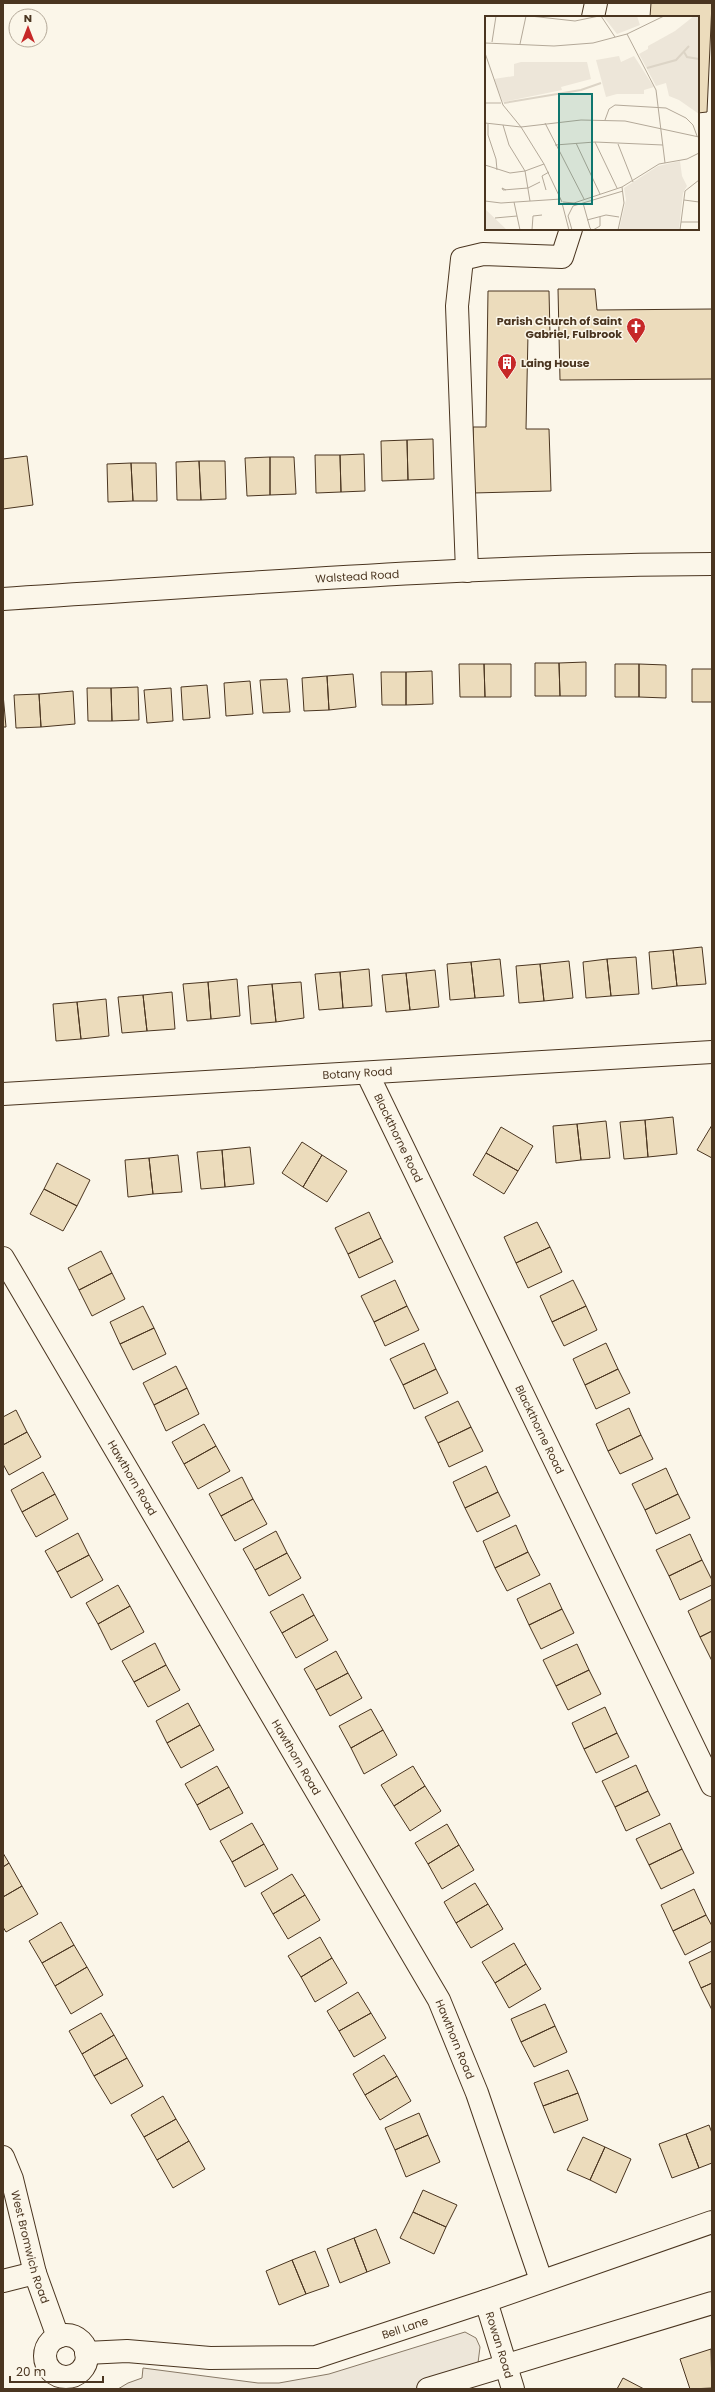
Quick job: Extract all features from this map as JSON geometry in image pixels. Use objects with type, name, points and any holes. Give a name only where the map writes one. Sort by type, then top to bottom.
[{"type":"street","points":[[594,16],[596,3]]},
{"type":"street","points":[[467,571],[457,306],[462,259],[483,254],[562,257],[571,230]]},
{"type":"street","name":"Walstead Road","points":[[3,598],[467,571],[712,564]]},
{"type":"street","name":"Botany Road","points":[[3,1094],[712,1052]]},
{"type":"street","name":"Blackthorne Road","points":[[367,1073],[712,1785]]},
{"type":"street","name":"Hawthorn Road","points":[[3,1258],[439,2000],[477,2093],[541,2280]]},
{"type":"street","name":"West Bromwich Road","points":[[3,2157],[12,2179],[35,2273],[58,2337]]},
{"type":"street","name":"Bell Lane","points":[[86,2353],[127,2351],[210,2358],[316,2357],[486,2301],[541,2280],[712,2222]]},
{"type":"street","points":[[3,2281],[35,2273]]},
{"type":"street","name":"Rowan Road","points":[[486,2301],[513,2389]]},
{"type":"street","points":[[428,2389],[506,2367],[712,2303]]},
{"type":"street","points":[[65,2335],[78,2339],[86,2353],[85,2363],[72,2382],[57,2375],[47,2366],[46,2352],[52,2340],[58,2337],[65,2335]]},
{"type":"shaded area","points":[[465,2332],[476,2338],[480,2347],[478,2363],[470,2371],[416,2389],[118,2389],[128,2383],[142,2378],[143,2368],[258,2383],[279,2383],[329,2374]]},
{"type":"building","points":[[651,3],[712,3],[707,112],[699,113],[699,16],[650,16]]},
{"type":"building","name":"Parish Church of Saint Gabriel, Fulbrook","points":[[558,289],[595,289],[597,310],[712,309],[712,379],[560,380]]},
{"type":"building","name":"Laing House","points":[[488,291],[549,291],[550,334],[528,334],[526,429],[549,429],[551,491],[473,493],[473,427],[486,427]]},
{"type":"building","points":[[433,439],[434,479],[408,480],[407,440]]},
{"type":"building","points":[[407,440],[408,480],[382,481],[381,441]]},
{"type":"building","points":[[364,454],[365,491],[341,492],[340,455]]},
{"type":"building","points":[[315,455],[340,455],[341,492],[316,493]]},
{"type":"building","points":[[27,456],[33,505],[3,509],[3,459]]},
{"type":"building","points":[[270,457],[294,457],[296,494],[270,495]]},
{"type":"building","points":[[270,457],[270,495],[247,496],[245,458]]},
{"type":"building","points":[[199,461],[225,461],[226,499],[201,500]]},
{"type":"building","points":[[199,461],[201,500],[177,500],[176,462]]},
{"type":"building","points":[[131,463],[156,463],[157,501],[133,501]]},
{"type":"building","points":[[131,463],[133,501],[108,502],[107,464]]},
{"type":"building","points":[[586,662],[586,696],[560,696],[559,663]]},
{"type":"building","points":[[535,663],[559,663],[560,696],[535,696]]},
{"type":"building","points":[[459,664],[484,664],[485,697],[460,697]]},
{"type":"building","points":[[484,664],[511,664],[511,697],[485,697]]},
{"type":"building","points":[[615,664],[639,664],[639,697],[615,697]]},
{"type":"building","points":[[639,664],[666,665],[666,698],[639,697]]},
{"type":"building","points":[[692,669],[712,669],[712,702],[692,702]]},
{"type":"building","points":[[432,671],[433,704],[406,705],[406,672]]},
{"type":"building","points":[[381,672],[406,672],[406,705],[382,705]]},
{"type":"building","points":[[353,674],[356,707],[329,710],[327,676]]},
{"type":"building","points":[[327,676],[329,710],[304,711],[302,678]]},
{"type":"building","points":[[287,679],[290,712],[263,713],[260,680]]},
{"type":"building","points":[[250,681],[253,714],[226,716],[224,683]]},
{"type":"building","points":[[207,685],[210,718],[183,720],[181,687]]},
{"type":"building","points":[[138,687],[139,720],[112,721],[111,688]]},
{"type":"building","points":[[87,688],[111,688],[112,721],[88,721]]},
{"type":"building","points":[[171,688],[173,721],[147,723],[144,690]]},
{"type":"building","points":[[73,691],[75,724],[41,727],[39,694]]},
{"type":"building","points":[[3,694],[6,727],[3,727]]},
{"type":"building","points":[[39,694],[41,727],[16,728],[14,695]]},
{"type":"building","points":[[702,947],[706,984],[677,986],[673,950]]},
{"type":"building","points":[[673,950],[677,986],[652,989],[649,952]]},
{"type":"building","points":[[636,957],[639,994],[611,996],[607,959]]},
{"type":"building","points":[[500,959],[504,996],[475,998],[471,962]]},
{"type":"building","points":[[607,959],[611,996],[586,998],[583,962]]},
{"type":"building","points":[[569,961],[573,998],[544,1001],[540,964]]},
{"type":"building","points":[[471,962],[475,998],[450,1000],[447,964]]},
{"type":"building","points":[[540,964],[544,1001],[519,1003],[516,966]]},
{"type":"building","points":[[369,969],[372,1006],[343,1008],[340,972]]},
{"type":"building","points":[[435,970],[439,1007],[410,1010],[406,973]]},
{"type":"building","points":[[340,972],[343,1008],[319,1010],[315,974]]},
{"type":"building","points":[[406,973],[410,1010],[386,1012],[382,975]]},
{"type":"building","points":[[237,979],[240,1016],[211,1019],[208,982]]},
{"type":"building","points":[[208,982],[211,1019],[187,1021],[183,984]]},
{"type":"building","points":[[301,982],[304,1018],[276,1022],[272,984]]},
{"type":"building","points":[[272,984],[276,1022],[251,1024],[248,986]]},
{"type":"building","points":[[172,992],[175,1029],[147,1031],[143,995]]},
{"type":"building","points":[[143,995],[147,1031],[122,1033],[118,997]]},
{"type":"building","points":[[106,999],[109,1036],[81,1039],[77,1002]]},
{"type":"building","points":[[77,1002],[81,1039],[56,1041],[53,1004]]},
{"type":"building","points":[[673,1117],[677,1154],[648,1157],[645,1120]]},
{"type":"building","points":[[645,1120],[648,1157],[624,1159],[620,1122]]},
{"type":"building","points":[[606,1121],[610,1158],[581,1160],[577,1124]]},
{"type":"building","points":[[577,1124],[581,1160],[556,1163],[553,1126]]},
{"type":"building","points":[[712,1125],[712,1158],[697,1150]]},
{"type":"building","points":[[501,1127],[533,1146],[518,1171],[486,1153]]},
{"type":"building","points":[[302,1142],[322,1155],[303,1187],[282,1173]]},
{"type":"building","points":[[250,1147],[254,1184],[225,1187],[222,1150]]},
{"type":"building","points":[[222,1150],[225,1187],[201,1189],[197,1152]]},
{"type":"building","points":[[486,1153],[518,1171],[504,1194],[473,1175]]},
{"type":"building","points":[[178,1155],[182,1192],[153,1194],[149,1158]]},
{"type":"building","points":[[322,1155],[347,1171],[327,1202],[303,1187]]},
{"type":"building","points":[[149,1158],[153,1194],[128,1197],[125,1160]]},
{"type":"building","points":[[57,1163],[90,1180],[77,1206],[44,1189]]},
{"type":"building","points":[[44,1189],[77,1206],[63,1231],[30,1214]]},
{"type":"building","points":[[369,1212],[381,1238],[348,1254],[335,1228]]},
{"type":"building","points":[[537,1222],[550,1247],[516,1263],[504,1237]]},
{"type":"building","points":[[381,1238],[393,1262],[359,1278],[348,1254]]},
{"type":"building","points":[[550,1247],[562,1272],[528,1288],[516,1263]]},
{"type":"building","points":[[101,1251],[112,1273],[79,1290],[68,1268]]},
{"type":"building","points":[[112,1273],[125,1299],[92,1316],[79,1290]]},
{"type":"building","points":[[395,1280],[407,1306],[374,1322],[361,1296]]},
{"type":"building","points":[[573,1280],[586,1306],[552,1322],[540,1296]]},
{"type":"building","points":[[143,1306],[154,1328],[120,1344],[110,1322]]},
{"type":"building","points":[[407,1306],[419,1330],[385,1346],[374,1322]]},
{"type":"building","points":[[586,1306],[597,1330],[564,1346],[552,1322]]},
{"type":"building","points":[[154,1328],[166,1354],[133,1370],[120,1344]]},
{"type":"building","points":[[424,1343],[436,1369],[403,1385],[390,1359]]},
{"type":"building","points":[[606,1343],[618,1369],[585,1385],[573,1359]]},
{"type":"building","points":[[176,1366],[187,1388],[154,1405],[143,1383]]},
{"type":"building","points":[[436,1369],[448,1393],[414,1409],[403,1385]]},
{"type":"building","points":[[618,1369],[630,1393],[596,1409],[585,1385]]},
{"type":"building","points":[[187,1388],[199,1414],[166,1431],[154,1405]]},
{"type":"building","points":[[458,1401],[471,1427],[438,1443],[425,1417]]},
{"type":"building","points":[[629,1408],[641,1435],[608,1451],[596,1424]]},
{"type":"building","points":[[16,1410],[27,1432],[3,1445],[3,1417]]},
{"type":"building","points":[[204,1424],[216,1446],[184,1464],[172,1442]]},
{"type":"building","points":[[471,1427],[483,1451],[449,1467],[438,1443]]},
{"type":"building","points":[[27,1432],[41,1457],[9,1475],[3,1464],[3,1445]]},
{"type":"building","points":[[641,1435],[653,1459],[620,1474],[608,1451]]},
{"type":"building","points":[[216,1446],[230,1471],[198,1489],[184,1464]]},
{"type":"building","points":[[486,1466],[498,1492],[465,1508],[453,1482]]},
{"type":"building","points":[[666,1468],[678,1494],[645,1510],[632,1484]]},
{"type":"building","points":[[43,1472],[55,1494],[22,1512],[11,1490]]},
{"type":"building","points":[[242,1477],[253,1499],[221,1516],[209,1494]]},
{"type":"building","points":[[498,1492],[510,1516],[477,1532],[465,1508]]},
{"type":"building","points":[[55,1494],[68,1519],[36,1537],[22,1512]]},
{"type":"building","points":[[678,1494],[690,1518],[656,1534],[645,1510]]},
{"type":"building","points":[[253,1499],[267,1524],[235,1541],[221,1516]]},
{"type":"building","points":[[516,1525],[528,1552],[495,1568],[483,1541]]},
{"type":"building","points":[[276,1531],[287,1553],[255,1570],[243,1549]]},
{"type":"building","points":[[78,1533],[89,1555],[57,1572],[45,1551]]},
{"type":"building","points":[[690,1534],[702,1560],[669,1576],[656,1550]]},
{"type":"building","points":[[528,1552],[540,1575],[507,1591],[495,1568]]},
{"type":"building","points":[[287,1553],[301,1578],[269,1596],[255,1570]]},
{"type":"building","points":[[89,1555],[103,1580],[71,1598],[57,1572]]},
{"type":"building","points":[[702,1560],[712,1580],[712,1585],[680,1600],[669,1576]]},
{"type":"building","points":[[550,1583],[562,1609],[529,1625],[517,1599]]},
{"type":"building","points":[[118,1585],[130,1606],[98,1624],[86,1603]]},
{"type":"building","points":[[303,1594],[314,1615],[282,1633],[270,1612]]},
{"type":"building","points":[[712,1599],[712,1631],[700,1637],[688,1611]]},
{"type":"building","points":[[130,1606],[144,1632],[111,1650],[98,1624]]},
{"type":"building","points":[[562,1609],[574,1633],[541,1649],[529,1625]]},
{"type":"building","points":[[314,1615],[328,1640],[296,1658],[282,1633]]},
{"type":"building","points":[[712,1631],[712,1661],[700,1637]]},
{"type":"building","points":[[155,1643],[166,1665],[134,1682],[122,1661]]},
{"type":"building","points":[[577,1644],[589,1670],[556,1686],[543,1660]]},
{"type":"building","points":[[336,1651],[348,1673],[316,1690],[304,1669]]},
{"type":"building","points":[[166,1665],[180,1690],[148,1707],[134,1682]]},
{"type":"building","points":[[589,1670],[601,1694],[568,1710],[556,1686]]},
{"type":"building","points":[[348,1673],[362,1698],[330,1716],[316,1690]]},
{"type":"building","points":[[188,1703],[200,1725],[167,1743],[156,1721]]},
{"type":"building","points":[[605,1707],[617,1733],[584,1749],[572,1723]]},
{"type":"building","points":[[371,1709],[383,1730],[351,1748],[339,1726]]},
{"type":"building","points":[[200,1725],[214,1750],[181,1768],[167,1743]]},
{"type":"building","points":[[383,1730],[397,1755],[364,1774],[351,1748]]},
{"type":"building","points":[[617,1733],[629,1757],[596,1773],[584,1749]]},
{"type":"building","points":[[636,1765],[648,1791],[615,1807],[602,1781]]},
{"type":"building","points":[[217,1766],[229,1787],[197,1805],[185,1784]]},
{"type":"building","points":[[413,1766],[425,1786],[394,1806],[381,1785]]},
{"type":"building","points":[[425,1786],[441,1811],[410,1831],[394,1806]]},
{"type":"building","points":[[229,1787],[243,1813],[210,1830],[197,1805]]},
{"type":"building","points":[[648,1791],[660,1815],[626,1831],[615,1807]]},
{"type":"building","points":[[252,1823],[264,1844],[232,1862],[220,1841]]},
{"type":"building","points":[[670,1823],[682,1849],[649,1865],[636,1839]]},
{"type":"building","points":[[447,1824],[459,1845],[428,1864],[415,1843]]},
{"type":"building","points":[[264,1844],[278,1869],[245,1887],[232,1862]]},
{"type":"building","points":[[459,1845],[474,1870],[442,1889],[428,1864]]},
{"type":"building","points":[[682,1849],[694,1873],[661,1889],[649,1865]]},
{"type":"building","points":[[3,1853],[9,1863],[3,1867]]},
{"type":"building","points":[[9,1863],[22,1886],[3,1897],[3,1867]]},
{"type":"building","points":[[292,1874],[305,1895],[273,1914],[261,1893]]},
{"type":"building","points":[[475,1883],[488,1904],[456,1923],[444,1902]]},
{"type":"building","points":[[22,1886],[38,1914],[6,1932],[3,1927],[3,1897]]},
{"type":"building","points":[[694,1889],[706,1915],[673,1931],[661,1905]]},
{"type":"building","points":[[305,1895],[320,1920],[288,1939],[273,1914]]},
{"type":"building","points":[[488,1904],[503,1929],[471,1948],[456,1923]]},
{"type":"building","points":[[706,1915],[712,1926],[712,1941],[685,1955],[673,1931]]},
{"type":"building","points":[[61,1922],[74,1945],[42,1963],[29,1941]]},
{"type":"building","points":[[320,1937],[332,1958],[301,1977],[288,1956]]},
{"type":"building","points":[[514,1943],[526,1964],[495,1983],[482,1962]]},
{"type":"building","points":[[74,1945],[87,1967],[55,1986],[42,1963]]},
{"type":"building","points":[[712,1951],[712,1983],[701,1988],[689,1962]]},
{"type":"building","points":[[332,1958],[347,1983],[315,2002],[301,1977]]},
{"type":"building","points":[[526,1964],[541,1989],[509,2008],[495,1983]]},
{"type":"building","points":[[87,1967],[103,1995],[71,2014],[55,1986]]},
{"type":"building","points":[[712,1983],[712,2010],[701,1988]]},
{"type":"building","points":[[358,1992],[371,2013],[339,2031],[327,2011]]},
{"type":"building","points":[[545,2004],[555,2026],[521,2042],[511,2019]]},
{"type":"building","points":[[101,2013],[114,2035],[82,2054],[69,2031]]},
{"type":"building","points":[[371,2013],[386,2038],[354,2057],[339,2031]]},
{"type":"building","points":[[555,2026],[567,2052],[534,2067],[521,2042]]},
{"type":"building","points":[[114,2035],[127,2058],[94,2076],[82,2054]]},
{"type":"building","points":[[384,2055],[397,2076],[365,2095],[353,2074]]},
{"type":"building","points":[[127,2058],[143,2086],[111,2104],[94,2076]]},
{"type":"building","points":[[568,2070],[578,2093],[543,2106],[534,2083]]},
{"type":"building","points":[[397,2076],[411,2101],[380,2120],[365,2095]]},
{"type":"building","points":[[578,2093],[588,2120],[554,2133],[543,2106]]},
{"type":"building","points":[[163,2096],[176,2119],[144,2137],[131,2115]]},
{"type":"building","points":[[419,2113],[428,2135],[395,2150],[385,2128]]},
{"type":"building","points":[[176,2119],[189,2141],[157,2160],[144,2137]]},
{"type":"building","points":[[709,2125],[712,2133],[712,2163],[699,2168],[686,2134]]},
{"type":"building","points":[[686,2134],[699,2168],[672,2178],[659,2144]]},
{"type":"building","points":[[428,2135],[440,2162],[406,2177],[395,2150]]},
{"type":"building","points":[[583,2137],[605,2147],[590,2180],[567,2170]]},
{"type":"building","points":[[189,2141],[205,2169],[173,2188],[157,2160]]},
{"type":"building","points":[[605,2147],[631,2159],[616,2193],[590,2180]]},
{"type":"building","points":[[423,2190],[457,2205],[446,2227],[413,2212]]},
{"type":"building","points":[[413,2212],[446,2227],[434,2254],[400,2238]]},
{"type":"building","points":[[376,2229],[390,2263],[367,2272],[354,2238]]},
{"type":"building","points":[[354,2238],[367,2272],[340,2283],[327,2249]]},
{"type":"building","points":[[315,2251],[329,2286],[306,2294],[292,2260]]},
{"type":"building","points":[[292,2260],[306,2294],[279,2305],[266,2271]]},
{"type":"building","points":[[711,2349],[712,2388],[690,2389],[680,2359]]},
{"type":"building","points":[[623,2378],[644,2389],[617,2389]]},
{"type":"place","name":"Parish Church of Saint Gabriel, Fulbrook","points":[[636,344]]},
{"type":"place","name":"Laing House","points":[[507,380]]}]
